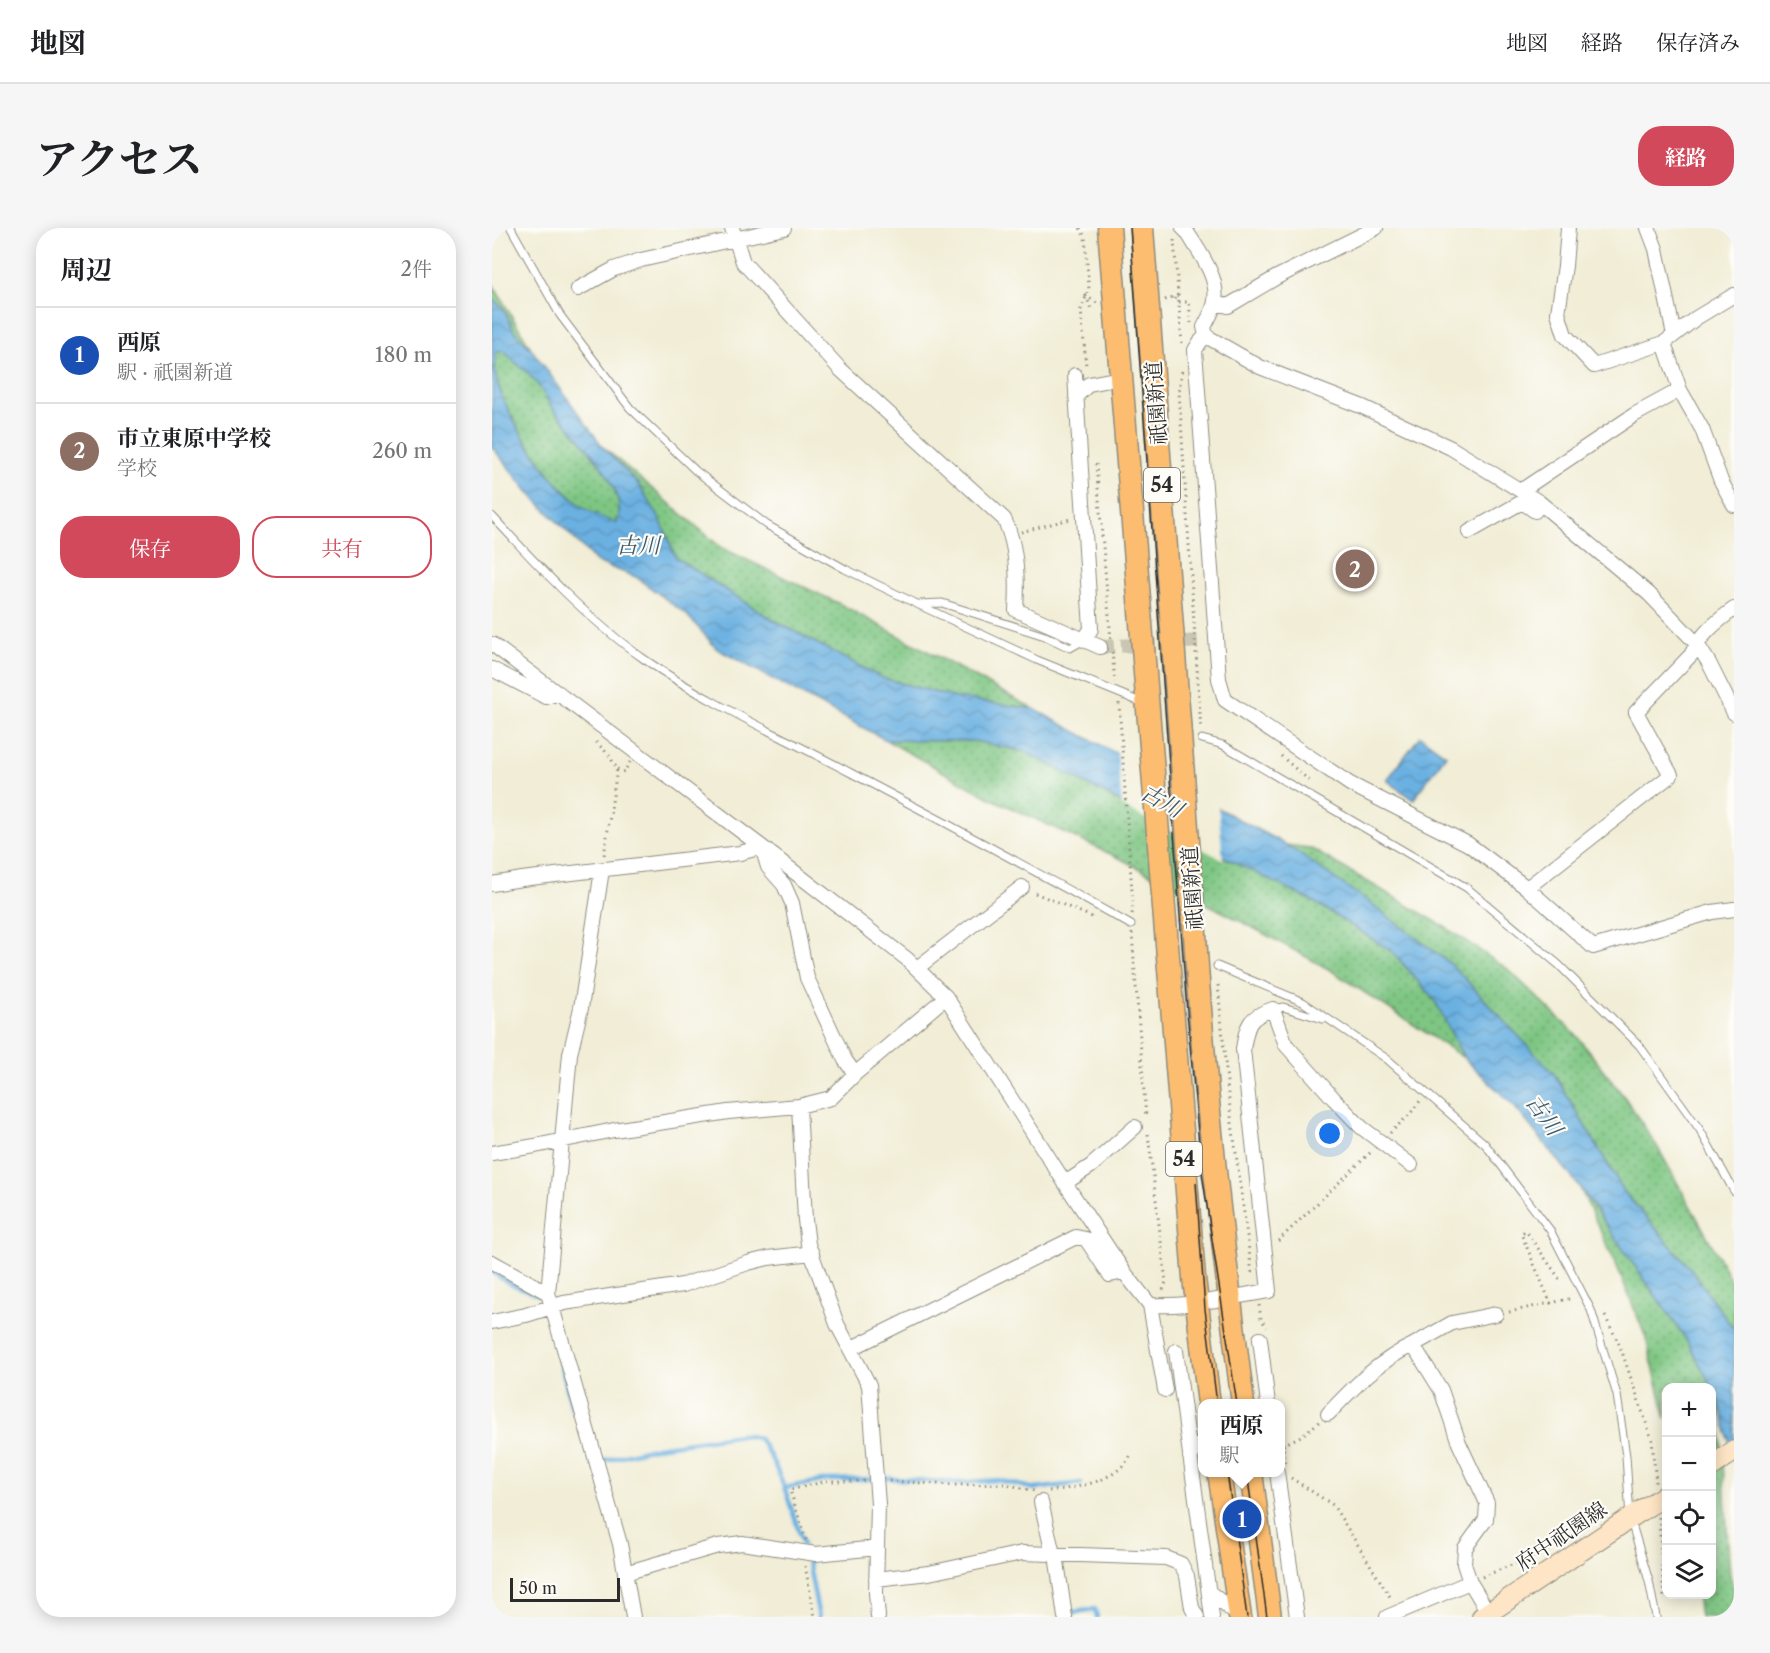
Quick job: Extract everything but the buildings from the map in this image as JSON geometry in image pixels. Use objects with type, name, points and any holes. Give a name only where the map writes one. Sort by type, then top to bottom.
[{"type":"highway","name":"祇園新道","points":[[1108,228],[1197,1304],[1208,1399]]},
{"type":"highway","name":"祇園新道","points":[[1142,228],[1191,741],[1195,934],[1200,1027],[1242,1399]]},
{"type":"highway","points":[[1220,1477],[1240,1617]]},
{"type":"highway","points":[[1252,1477],[1270,1617]]},
{"type":"main road","points":[[1716,1463],[1734,1452]]},
{"type":"main road","name":"府中祇園線","points":[[1487,1616],[1651,1503]]},
{"type":"street","points":[[578,289],[614,268],[641,260],[734,233],[784,228]]},
{"type":"street","points":[[1215,303],[1228,306],[1355,232],[1376,228]]},
{"type":"street","points":[[1568,228],[1566,266],[1558,313],[1565,335],[1593,366],[1669,339],[1696,318],[1734,295]]},
{"type":"street","points":[[1648,228],[1656,249],[1669,339],[1680,390],[1702,429],[1720,481],[1734,505]]},
{"type":"street","points":[[1178,230],[1187,232],[1216,288],[1215,303],[1204,327],[1206,336],[1260,367],[1363,407],[1451,448],[1522,490],[1649,594],[1697,644],[1734,713]]},
{"type":"street","points":[[734,233],[743,262],[840,369],[1004,519],[1012,534],[1018,593],[1016,610],[1084,640],[1108,646]]},
{"type":"street","points":[[1206,336],[1195,350],[1209,640],[1225,700],[1350,784],[1468,844],[1527,888],[1593,947],[1712,912],[1734,909]]},
{"type":"street","points":[[1080,372],[1076,396],[1091,629],[1084,640]]},
{"type":"street","points":[[1076,396],[1089,384],[1120,378]]},
{"type":"street","points":[[1522,490],[1634,415],[1680,390]]},
{"type":"street","points":[[1469,532],[1522,502],[1542,516],[1548,510]]},
{"type":"street","points":[[1527,888],[1671,775],[1636,712],[1691,655],[1710,627],[1734,609]]},
{"type":"street","points":[[492,645],[559,693],[907,959],[946,997],[1065,1183],[1124,1272],[1150,1305],[1165,1390]]},
{"type":"street","points":[[492,669],[546,696],[559,693]]},
{"type":"street","points":[[492,884],[740,853],[762,847]]},
{"type":"street","points":[[762,847],[768,867],[784,885],[792,903],[807,978],[845,1060],[855,1074]]},
{"type":"street","points":[[602,870],[581,1008],[570,1054],[548,1293],[620,1544],[633,1617]]},
{"type":"street","points":[[917,968],[1022,887]]},
{"type":"street","points":[[492,1153],[615,1130],[728,1112],[800,1106],[831,1098],[855,1074],[946,997]]},
{"type":"street","points":[[1150,1305],[1197,1304],[1269,1291],[1243,1049],[1247,1027],[1258,1013],[1273,1009],[1286,1045],[1362,1127],[1411,1165]]},
{"type":"street","points":[[800,1106],[805,1220],[812,1253],[837,1324],[869,1385],[878,1504],[876,1579],[878,1617]]},
{"type":"street","points":[[1065,1183],[1091,1166],[1135,1127]]},
{"type":"street","points":[[850,1349],[1076,1237],[1086,1239],[1110,1275],[1124,1272]]},
{"type":"street","points":[[492,1322],[564,1304],[683,1285],[768,1258],[812,1253]]},
{"type":"street","points":[[492,1262],[548,1293]]},
{"type":"street","points":[[1328,1414],[1362,1379],[1392,1354],[1452,1323],[1496,1314]]},
{"type":"street","points":[[1260,1339],[1267,1399]]},
{"type":"street","points":[[1413,1345],[1441,1390],[1459,1443],[1487,1503],[1486,1519],[1465,1548],[1464,1564],[1487,1616]]},
{"type":"street","points":[[1176,1351],[1212,1617]]},
{"type":"street","points":[[1190,1457],[1198,1447]]},
{"type":"street","points":[[1282,1477],[1297,1617]]},
{"type":"street","points":[[1041,1495],[1052,1550],[1056,1555],[1065,1617]]},
{"type":"street","points":[[625,1573],[718,1546],[742,1543],[806,1553],[877,1548]]},
{"type":"street","points":[[876,1579],[928,1573],[1022,1553],[1166,1558],[1181,1564],[1187,1576],[1192,1608],[1197,1617]]},
{"type":"street","points":[[1267,1593],[1290,1566]]},
{"type":"street","points":[[1393,1614],[1470,1582]]},
{"type":"street","points":[[1209,1592],[1240,1617]]},
{"type":"street","points":[[1206,1617],[1209,1592]]},
{"type":"lane","points":[[511,228],[560,315],[630,408],[696,471],[767,525],[845,569],[1036,660],[1118,694],[1147,714]]},
{"type":"lane","points":[[492,516],[580,607],[643,658],[718,706],[1007,855],[1131,925]]},
{"type":"lane","points":[[919,604],[942,603],[1045,636],[1070,648],[1084,640]]},
{"type":"lane","points":[[1191,741],[1223,745],[1467,888],[1559,965],[1639,1045],[1700,1130],[1734,1191]]},
{"type":"lane","points":[[1217,966],[1302,1002],[1388,1059],[1485,1144],[1550,1230],[1591,1310],[1617,1395],[1626,1456],[1651,1503],[1649,1581],[1656,1617]]},
{"type":"lane","points":[[1273,1009],[1283,1008],[1330,1021]]},
{"type":"path","points":[[1080,228],[1085,237],[1089,290],[1081,309],[1080,372]]},
{"type":"path","points":[[1178,230],[1178,295],[1182,344]]},
{"type":"path","points":[[1171,303],[1178,295]]},
{"type":"path","points":[[1164,303],[1167,299],[1178,295]]},
{"type":"path","points":[[1086,296],[1096,302],[1099,307]]},
{"type":"path","points":[[1086,296],[1091,308]]},
{"type":"path","points":[[1182,364],[1179,391],[1191,741]]},
{"type":"path","points":[[1096,461],[1108,646],[1118,694]]},
{"type":"path","points":[[1012,534],[1084,516]]},
{"type":"path","points":[[1121,718],[1133,906]]},
{"type":"path","points":[[602,870],[617,769],[624,772]]},
{"type":"path","points":[[1022,887],[1096,918]]},
{"type":"path","points":[[1131,925],[1146,1116],[1166,1282],[1161,1295]]},
{"type":"path","points":[[1217,966],[1228,1093],[1251,1270],[1255,1281]]},
{"type":"path","points":[[1265,1252],[1410,1114],[1420,1101]]},
{"type":"path","points":[[1551,1304],[1522,1233],[1525,1231],[1528,1234],[1559,1278],[1574,1276]]},
{"type":"path","points":[[1496,1314],[1567,1300]]},
{"type":"path","points":[[1605,1316],[1620,1346],[1652,1440],[1651,1503],[1665,1606]]},
{"type":"path","points":[[1285,1444],[1316,1425],[1328,1414]]},
{"type":"path","points":[[815,1617],[806,1553],[790,1490],[827,1481],[876,1481],[952,1485],[1005,1484],[1041,1495],[1095,1481],[1113,1473],[1127,1462],[1130,1456]]},
{"type":"path","points":[[1285,1476],[1333,1505],[1393,1614]]},
{"type":"path","points":[[1470,1582],[1555,1548]]},
{"type":"green space","points":[[492,283],[532,350],[515,332],[503,308],[492,299]]},
{"type":"green space","points":[[504,351],[537,383],[552,407],[586,446],[609,478],[616,494],[619,510],[617,524],[595,515],[570,496],[556,482],[529,445],[499,388],[495,364],[497,352]]},
{"type":"green space","points":[[603,447],[722,548],[842,605],[1034,709],[956,698],[882,678],[773,620],[676,558],[660,519],[639,485]]},
{"type":"green space","points":[[886,740],[974,741],[1026,752],[1314,902],[1393,952],[1435,1001],[1464,1058],[1332,971],[1119,858],[990,798]]},
{"type":"green space","points":[[1286,845],[1310,848],[1445,927],[1509,970],[1576,1035],[1626,1099],[1658,1148],[1722,1263],[1734,1288],[1734,1330],[1691,1269],[1625,1193],[1554,1074],[1452,965],[1366,900]]},
{"type":"green space","points":[[1579,1186],[1686,1339],[1710,1383],[1662,1383],[1662,1403],[1646,1338],[1616,1264]]},
{"type":"green space","points":[[1716,1394],[1719,1400],[1734,1617],[1700,1617],[1698,1599],[1716,1599]]},
{"type":"water","name":"古川","points":[[492,299],[503,308],[515,332],[532,350],[603,447],[639,485],[660,519],[676,558],[773,620],[882,678],[956,698],[1034,709],[1286,845],[1366,900],[1452,965],[1554,1074],[1625,1193],[1691,1269],[1734,1330],[1734,1462],[1716,1394],[1716,1383],[1710,1383],[1686,1339],[1579,1186],[1514,1106],[1464,1058],[1435,1001],[1393,952],[1314,902],[1026,752],[974,741],[886,740],[717,649],[687,615],[636,577],[597,562],[531,495],[492,447]],"holes":[[[504,351],[527,372],[609,478],[619,509],[617,523],[600,517],[570,497],[542,465],[517,426],[499,388],[495,371],[497,352]]]},
{"type":"water","points":[[1420,736],[1446,755],[1413,800],[1387,780]]},
{"type":"pier","points":[[1117,751],[1218,805],[1223,860],[1122,806]]},
{"type":"waterway","points":[[1647,242],[1653,266]]},
{"type":"waterway","points":[[492,1272],[511,1284],[541,1296]]},
{"type":"waterway","points":[[556,1343],[572,1409]]},
{"type":"waterway","points":[[605,1460],[657,1447],[741,1435],[759,1438],[779,1476],[803,1544]]},
{"type":"waterway","points":[[883,1478],[957,1483],[998,1480],[1035,1489],[1081,1483]]},
{"type":"waterway","points":[[784,1488],[827,1480],[872,1479]]},
{"type":"waterway","points":[[808,1561],[819,1617]]},
{"type":"waterway","points":[[1069,1611],[1069,1613],[1095,1609],[1097,1617]]},
{"type":"tunnel","points":[[1100,647],[1202,641]]},
{"type":"tram line","points":[[1130,228],[1187,1012],[1201,1167],[1236,1399]]},
{"type":"tram line","points":[[1196,1183],[1205,1309],[1216,1399]]},
{"type":"tram line","points":[[1228,1477],[1247,1617]]},
{"type":"tram line","points":[[1248,1477],[1267,1617]]},
{"type":"place","name":"市立東原中学校","points":[[1355,569]]},
{"type":"place","name":"西原","points":[[1242,1519]]}]
